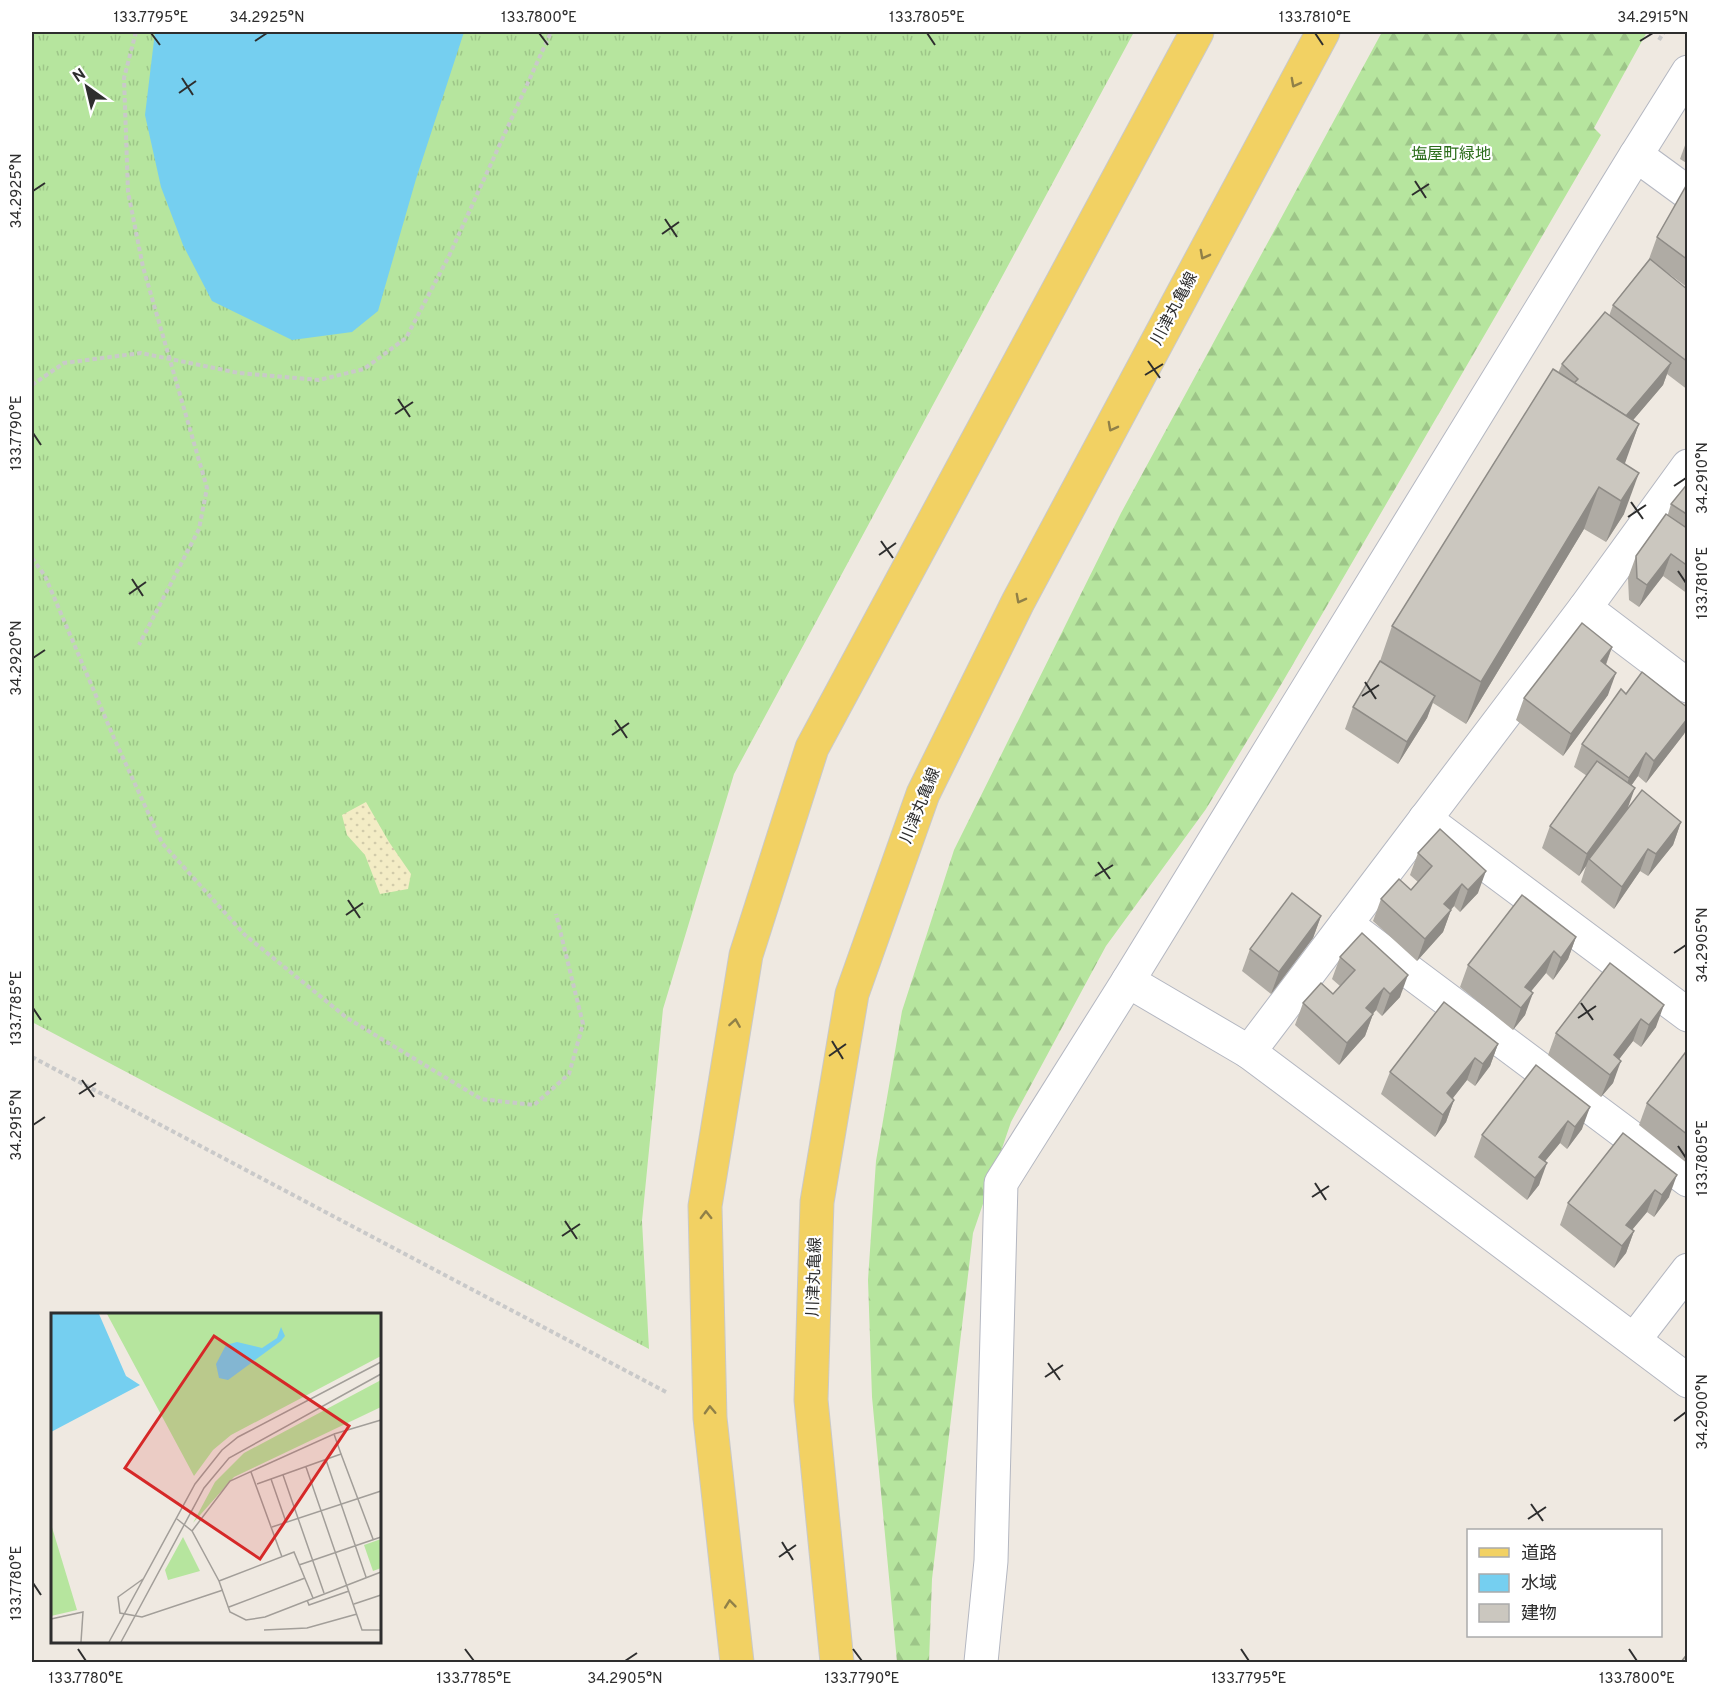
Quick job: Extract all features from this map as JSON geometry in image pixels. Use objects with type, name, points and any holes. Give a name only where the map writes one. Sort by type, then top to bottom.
[{"type":"main road","points":[[737,1662],[710,1418],[705,1206],[746,956],[812,748],[1197,32]]},
{"type":"main road","name":"川津丸亀線","points":[[837,1662],[812,1400],[812,1378],[817,1202],[852,994],[923,794],[1018,602],[1323,32]]},
{"type":"street","points":[[981,1662],[991,1561],[1001,1183],[1688,72]]},
{"type":"street","points":[[1636,155],[1688,193]]},
{"type":"street","points":[[1249,1052],[1585,608],[1688,466]]},
{"type":"street","points":[[1585,608],[1688,686]]},
{"type":"street","points":[[1425,819],[1688,1015]]},
{"type":"street","points":[[1346,924],[1688,1180]]},
{"type":"street","points":[[1128,981],[1249,1052],[1688,1381]]},
{"type":"street","points":[[1634,1340],[1688,1270]]},
{"type":"path","points":[[136,32],[124,78],[128,192],[143,267],[207,488],[199,529],[139,645]]},
{"type":"path","points":[[32,385],[63,363],[141,352],[239,374],[319,380],[364,369],[406,338],[449,256],[551,32]]},
{"type":"path","points":[[32,558],[45,576],[114,738],[162,843],[245,935],[347,1018],[482,1099],[534,1105],[570,1074],[583,1024],[556,914]]},
{"type":"path","points":[[32,1057],[669,1394]]},
{"type":"green space","points":[[32,32],[1134,32],[734,774],[663,1009],[642,1221],[649,1349],[32,1022]]},
{"type":"green space","name":"塩屋町緑地","points":[[1382,32],[1647,32],[1594,128],[1601,135],[1282,683],[1206,809],[1106,946],[1011,1122],[973,1233],[932,1579],[929,1662],[897,1662],[872,1397],[868,1280],[876,1161],[902,1011],[954,850],[1121,513]]},
{"type":"sand","points":[[366,802],[411,874],[408,889],[380,894],[365,855],[347,835],[342,815]]},
{"type":"water","points":[[155,32],[464,32],[416,179],[378,311],[352,332],[292,340],[212,301],[183,245],[161,187],[145,115]]},
{"type":"building","points":[[1686,186],[1688,187],[1688,260],[1657,237]]},
{"type":"building","points":[[1650,259],[1688,290],[1688,362],[1613,305]]},
{"type":"building","points":[[1605,312],[1671,363],[1626,416],[1574,383],[1578,379],[1562,364]]},
{"type":"building","points":[[1553,369],[1639,424],[1617,459],[1639,473],[1621,501],[1599,487],[1481,682],[1392,626]]},
{"type":"building","points":[[1688,483],[1688,515],[1671,504]]},
{"type":"building","points":[[1666,514],[1688,529],[1688,566],[1671,554],[1647,585],[1637,578],[1636,556]]},
{"type":"building","points":[[1582,623],[1612,647],[1601,661],[1616,673],[1571,734],[1524,698]]},
{"type":"building","points":[[1380,661],[1435,696],[1407,742],[1353,707]]},
{"type":"building","points":[[1642,672],[1688,708],[1688,718],[1654,761],[1646,753],[1629,778],[1582,744],[1621,689],[1626,694]]},
{"type":"building","points":[[1597,761],[1635,788],[1587,854],[1550,826]]},
{"type":"building","points":[[1642,790],[1681,822],[1656,854],[1648,849],[1622,887],[1589,859]]},
{"type":"building","points":[[1440,829],[1486,871],[1468,890],[1462,884],[1444,904],[1451,910],[1425,939],[1381,899],[1399,879],[1411,890],[1432,866],[1418,853]]},
{"type":"building","points":[[1292,893],[1321,916],[1279,972],[1250,949]]},
{"type":"building","points":[[1522,895],[1576,937],[1561,958],[1554,951],[1525,987],[1533,993],[1521,1008],[1468,965]]},
{"type":"building","points":[[1362,933],[1408,975],[1390,994],[1384,988],[1366,1008],[1373,1014],[1347,1043],[1303,1003],[1321,983],[1333,994],[1355,970],[1340,957]]},
{"type":"building","points":[[1610,963],[1664,1005],[1649,1025],[1641,1019],[1614,1055],[1621,1061],[1610,1075],[1556,1033]]},
{"type":"building","points":[[1444,1002],[1498,1044],[1483,1064],[1475,1058],[1447,1093],[1454,1100],[1443,1115],[1390,1072]]},
{"type":"building","points":[[1688,1049],[1688,1135],[1647,1103]]},
{"type":"building","points":[[1536,1065],[1590,1107],[1575,1127],[1568,1121],[1539,1157],[1547,1163],[1535,1178],[1482,1135]]},
{"type":"building","points":[[1623,1133],[1677,1175],[1662,1195],[1655,1190],[1626,1225],[1634,1231],[1622,1246],[1568,1203]]},
{"type":"building","points":[[1688,1653],[1688,1662],[1681,1662]]}]
